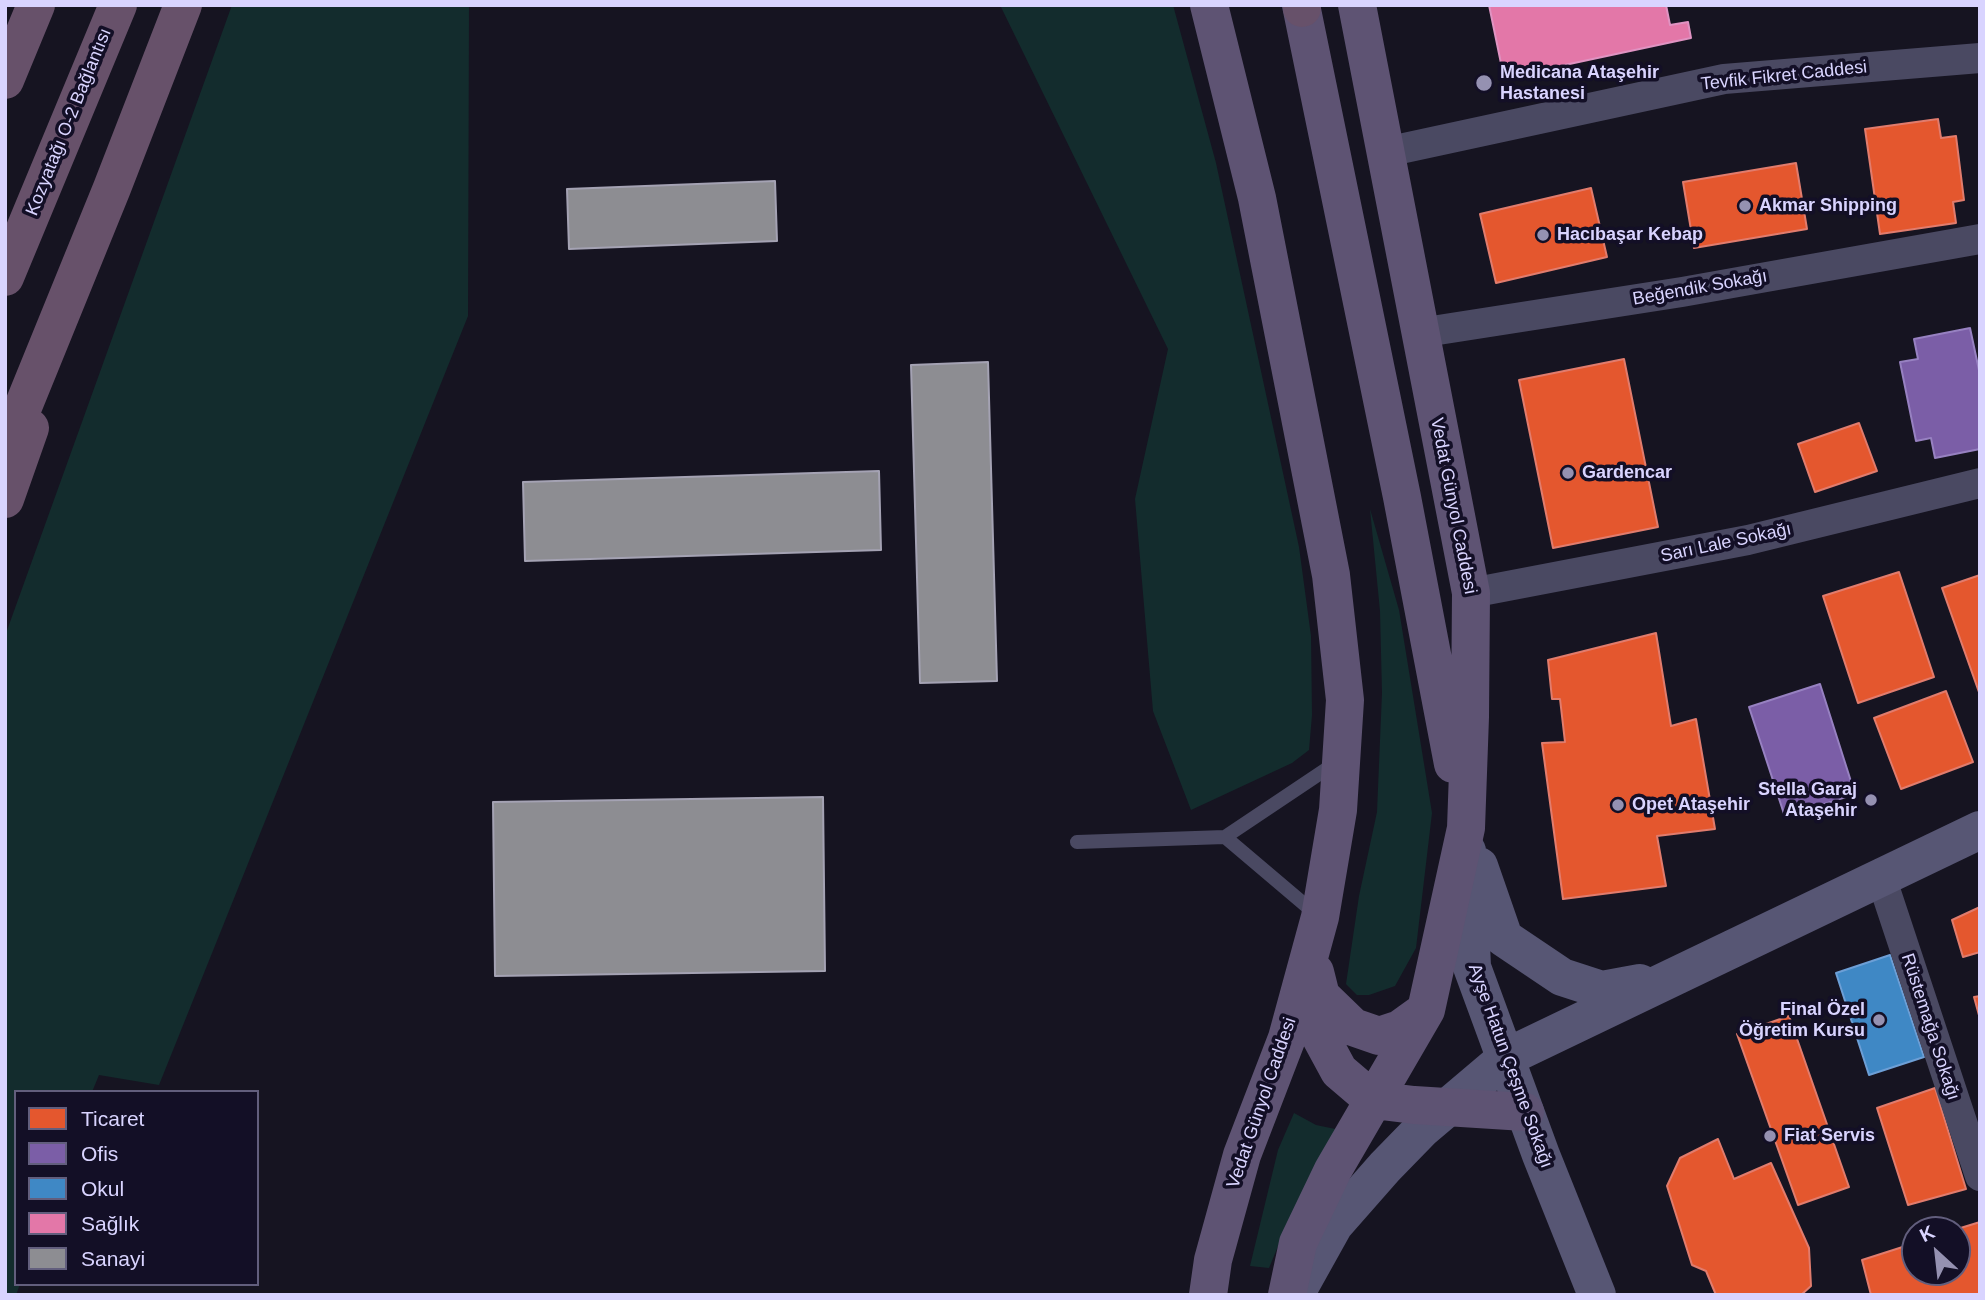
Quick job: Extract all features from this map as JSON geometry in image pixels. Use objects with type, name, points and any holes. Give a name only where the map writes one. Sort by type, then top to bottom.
[{"type":"highway","points":[[5,80],[36,5]]},
{"type":"highway","name":"Kozyatağı O-2 Bağlantısı","points":[[5,277],[118,5]]},
{"type":"highway","points":[[5,451],[183,5]]},
{"type":"highway","points":[[5,499],[112,188]]},
{"type":"main road","name":"Vedat Günyol Caddesi","points":[[1208,1295],[1213,1260],[1242,1155],[1287,1038],[1320,917],[1338,810],[1345,700],[1331,575],[1257,198],[1209,5]]},
{"type":"main road","name":"Vedat Günyol Caddesi","points":[[1287,1295],[1298,1243],[1333,1170],[1426,1010],[1466,828],[1471,717],[1471,593],[1357,5]]},
{"type":"main road","points":[[1302,6],[1466,828],[1504,938],[1562,977],[1602,990],[1641,983],[1689,969]]},
{"type":"main road","name":"Ayşe Hatun Çeşme Sokağı","points":[[1466,828],[1472,967],[1525,1112],[1597,1295]]},
{"type":"main road","points":[[1295,1295],[1334,1225],[1385,1167],[1447,1106],[1507,1057],[1980,830]]},
{"type":"main road","name":"Vedat Günyol Caddesi","points":[[1310,953],[1321,996],[1353,1027],[1378,1036],[1400,1029],[1426,1010]]},
{"type":"main road","points":[[1310,953],[1313,1023],[1339,1071],[1373,1100],[1525,1112]]},
{"type":"street","name":"Tevfik Fikret Caddesi","points":[[1385,152],[1724,79],[1980,58]]},
{"type":"street","name":"Beğendik Sokağı","points":[[1419,333],[1682,292],[1980,239]]},
{"type":"street","name":"Sarı Lale Sokağı","points":[[1471,593],[1748,540],[1980,483]]},
{"type":"street","name":"Rüstemağa Sokağı","points":[[1881,877],[1980,1176]]},
{"type":"lane","points":[[1077,842],[1225,837],[1341,760]]},
{"type":"lane","points":[[1225,837],[1320,917]]},
{"type":"green space","points":[[232,5],[469,5],[468,316],[159,1085],[99,1075],[93,1090],[14,1090],[14,1286],[19,1286],[16,1295],[5,1295],[5,636]]},
{"type":"green space","points":[[1000,5],[1173,5],[1216,163],[1299,547],[1311,636],[1312,715],[1309,750],[1292,763],[1191,810],[1153,711],[1135,499],[1168,349]]},
{"type":"green space","points":[[1370,509],[1399,610],[1432,813],[1416,948],[1395,986],[1369,995],[1357,995],[1346,984],[1359,896],[1377,812],[1382,693],[1380,611]]},
{"type":"green space","points":[[1294,1113],[1316,1125],[1345,1131],[1288,1222],[1269,1268],[1250,1266],[1278,1150]]},
{"type":"building: Ticaret","points":[[1938,119],[1941,138],[1956,136],[1964,200],[1953,202],[1956,223],[1880,234],[1865,129]]},
{"type":"building: Ticaret","name":"Akmar Shipping","points":[[1796,163],[1807,229],[1694,248],[1683,182]]},
{"type":"building: Ticaret","name":"Hacıbaşar Kebap","points":[[1591,188],[1607,257],[1496,283],[1480,214]]},
{"type":"building: Ticaret","points":[[1624,359],[1658,527],[1553,548],[1519,380]]},
{"type":"building: Ticaret","points":[[1859,423],[1877,471],[1815,492],[1798,444]]},
{"type":"building: Ticaret","points":[[1899,572],[1934,677],[1858,703],[1823,596]]},
{"type":"building: Ticaret","points":[[1980,575],[1980,695],[1942,588]]},
{"type":"building: Ticaret","points":[[1656,633],[1671,726],[1696,719],[1715,829],[1657,836],[1666,886],[1563,899],[1542,743],[1565,742],[1560,699],[1552,699],[1548,660]]},
{"type":"building: Ticaret","points":[[1946,691],[1973,762],[1901,789],[1874,718]]},
{"type":"building: Ticaret","points":[[1980,907],[1980,952],[1963,957],[1952,920]]},
{"type":"building: Ticaret","points":[[1980,996],[1980,1019],[1974,997]]},
{"type":"building: Ticaret","points":[[1789,1016],[1849,1187],[1798,1205],[1737,1034]]},
{"type":"building: Ticaret","points":[[1935,1088],[1966,1189],[1908,1205],[1877,1108]]},
{"type":"building: Ticaret","points":[[1718,1139],[1734,1179],[1771,1163],[1809,1248],[1811,1286],[1801,1295],[1716,1295],[1706,1271],[1692,1265],[1667,1186],[1680,1158]]},
{"type":"building: Ticaret","points":[[1980,1222],[1980,1295],[1871,1295],[1862,1260],[1901,1247],[1901,1286],[1971,1286],[1971,1225]]},
{"type":"building: Ofis","points":[[1970,328],[1980,375],[1980,449],[1935,458],[1931,438],[1916,441],[1900,362],[1918,359],[1914,339]]},
{"type":"building: Ofis","points":[[1820,684],[1855,794],[1785,817],[1749,707]]},
{"type":"building: Okul","points":[[1890,955],[1924,1057],[1869,1075],[1836,973]]},
{"type":"building: Sağlık","points":[[1489,5],[1666,5],[1670,25],[1688,22],[1691,38],[1504,78]]},
{"type":"building: Sanayi","points":[[775,181],[777,241],[569,249],[567,189]]},
{"type":"building: Sanayi","points":[[988,362],[997,681],[920,683],[911,365]]},
{"type":"building: Sanayi","points":[[879,471],[881,550],[525,561],[523,482]]},
{"type":"building: Sanayi","points":[[823,797],[825,971],[495,976],[493,802]]},
{"type":"place","name":"Medicana Ataşehir Hastanesi","points":[[1484,83]]},
{"type":"place","name":"Akmar Shipping","points":[[1745,206]]},
{"type":"place","name":"Hacıbaşar Kebap","points":[[1543,235]]},
{"type":"place","name":"Gardencar","points":[[1568,473]]},
{"type":"place","name":"Stella Garaj Ataşehir","points":[[1871,800]]},
{"type":"place","name":"Opet Ataşehir","points":[[1618,805]]},
{"type":"place","name":"Final Özel Öğretim Kursu","points":[[1879,1020]]},
{"type":"place","name":"Fiat Servis","points":[[1770,1136]]}]
